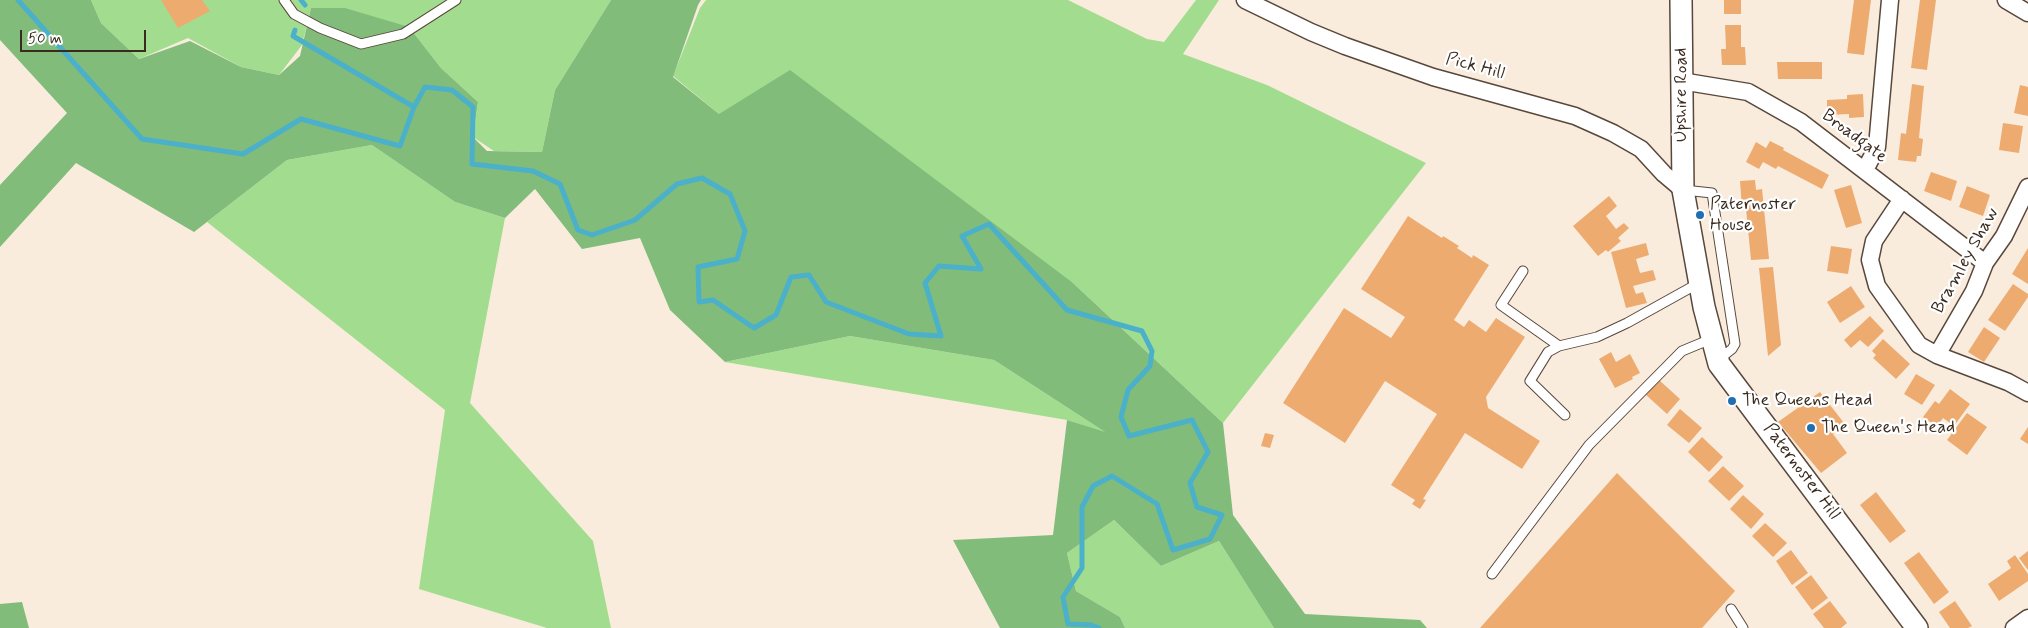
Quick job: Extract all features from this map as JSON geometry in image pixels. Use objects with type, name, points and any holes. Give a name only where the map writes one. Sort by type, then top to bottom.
[{"type":"street","name":"Pick Hill","points":[[1245,0],[1311,32],[1354,49],[1433,76],[1575,116],[1613,133],[1641,149],[1664,174],[1683,190]]},
{"type":"street","name":"Upshire Road","points":[[1681,0],[1683,190]]},
{"type":"street","points":[[1865,170],[1876,147],[1890,0]]},
{"type":"street","points":[[2006,0],[2028,13]]},
{"type":"street","name":"Broadgate","points":[[1681,81],[1748,92],[1801,122],[1985,263]]},
{"type":"street","name":"Bramley Shaw","points":[[1937,355],[1974,291],[1985,263],[2004,236],[2028,187]]},
{"type":"street","name":"Paternoster Hill","points":[[1683,190],[1699,283],[1718,364],[1917,628]]},
{"type":"street","points":[[1902,199],[1874,241],[1870,260],[1877,286],[1919,345],[1937,355],[2008,382],[2028,393]]},
{"type":"street","points":[[2014,628],[2028,618]]},
{"type":"lane","points":[[284,0],[294,14],[320,28],[361,44],[403,34],[456,0]]},
{"type":"lane","points":[[1683,190],[1712,194],[1735,344],[1732,349],[1717,360]]},
{"type":"lane","points":[[1523,271],[1501,305],[1559,346]]},
{"type":"lane","points":[[1565,415],[1530,381],[1548,352],[1559,346],[1597,337],[1627,324],[1699,283]]},
{"type":"lane","points":[[1492,574],[1589,445],[1682,351],[1711,339]]},
{"type":"lane","points":[[1731,609],[1742,628]]},
{"type":"green space","points":[[0,0],[91,0],[101,23],[139,59],[190,41],[241,67],[279,75],[300,56],[311,8],[345,8],[409,27],[441,68],[478,102],[473,137],[487,151],[542,152],[555,90],[611,0],[701,0],[673,77],[719,114],[790,70],[1073,283],[1223,423],[1233,515],[1305,614],[1420,620],[1427,628],[1274,628],[1219,541],[1161,566],[1114,520],[1067,553],[1076,591],[1120,617],[1125,628],[1000,628],[953,540],[1053,535],[1067,420],[1105,432],[994,360],[850,336],[725,362],[670,310],[640,238],[582,249],[535,189],[505,218],[455,202],[372,145],[287,160],[194,232],[76,163],[0,247],[0,185],[67,113],[0,40]]},
{"type":"green space","points":[[91,0],[611,0],[555,90],[542,152],[494,151],[473,137],[478,102],[441,68],[409,27],[311,8],[302,45],[279,75],[241,67],[188,38],[139,59],[101,23]]},
{"type":"green space","points":[[706,0],[1068,0],[1147,39],[1164,42],[1196,0],[1219,0],[1183,54],[1267,85],[1426,163],[1223,423],[1073,283],[719,114],[673,76],[700,8]]},
{"type":"green space","points":[[372,145],[455,202],[505,218],[470,403],[593,541],[611,628],[547,628],[419,589],[445,410],[207,222],[287,160]]},
{"type":"green space","points":[[850,336],[994,360],[1108,434],[1067,420],[725,362]]},
{"type":"green space","points":[[1114,520],[1161,566],[1219,541],[1274,628],[1125,628],[1120,617],[1076,591],[1067,553]]},
{"type":"green space","points":[[22,602],[29,628],[0,628],[0,604]]},
{"type":"building","points":[[161,0],[202,0],[210,11],[178,28]]},
{"type":"building","points":[[1724,0],[1741,0],[1741,14],[1724,14]]},
{"type":"building","points":[[1854,0],[1871,0],[1864,55],[1847,53]]},
{"type":"building","points":[[1920,0],[1936,0],[1927,70],[1911,68]]},
{"type":"building","points":[[1725,25],[1741,25],[1741,47],[1745,47],[1746,65],[1722,65],[1721,49],[1726,49]]},
{"type":"building","points":[[1777,62],[1822,62],[1822,79],[1778,79]]},
{"type":"building","points":[[1912,84],[1924,86],[1919,138],[1923,139],[1921,156],[1917,156],[1916,162],[1898,160],[1901,133],[1906,134]]},
{"type":"building","points":[[2020,85],[2028,87],[2028,116],[2014,113]]},
{"type":"building","points":[[1863,94],[1864,117],[1849,118],[1849,114],[1827,115],[1827,100],[1847,99],[1847,95]]},
{"type":"building","points":[[2003,123],[2023,126],[2019,153],[1999,150]]},
{"type":"building","points":[[1770,141],[1829,175],[1822,189],[1778,166],[1776,169],[1763,162],[1759,169],[1746,162],[1756,142],[1766,148]]},
{"type":"building","points":[[1931,172],[1957,181],[1951,201],[1924,191]]},
{"type":"building","points":[[1755,180],[1756,190],[1762,189],[1769,259],[1751,260],[1746,209],[1742,209],[1740,181]]},
{"type":"building","points":[[1851,185],[1862,223],[1846,228],[1834,190]]},
{"type":"building","points":[[1967,186],[1990,195],[1983,216],[1959,207]]},
{"type":"building","points":[[1609,196],[1617,206],[1606,216],[1616,229],[1624,223],[1629,228],[1618,238],[1621,241],[1608,252],[1606,250],[1598,256],[1573,226]]},
{"type":"building","points":[[1408,216],[1442,238],[1443,236],[1459,246],[1457,248],[1472,258],[1473,255],[1489,265],[1454,320],[1464,327],[1469,320],[1486,332],[1496,318],[1525,337],[1486,397],[1488,408],[1540,441],[1522,469],[1465,433],[1423,499],[1426,500],[1420,509],[1412,504],[1415,500],[1391,485],[1437,414],[1385,381],[1345,443],[1283,403],[1344,308],[1391,338],[1405,317],[1361,289]]},
{"type":"building","points":[[1646,243],[1649,255],[1636,259],[1640,273],[1653,270],[1656,280],[1633,286],[1636,294],[1643,292],[1647,303],[1626,308],[1611,252]]},
{"type":"building","points":[[1831,246],[1852,249],[1848,274],[1827,271]]},
{"type":"building","points":[[2028,248],[2028,284],[2012,274]]},
{"type":"building","points":[[1773,267],[1781,345],[1768,356],[1759,268]]},
{"type":"building","points":[[2013,284],[2028,294],[2028,297],[2005,331],[1988,320]]},
{"type":"building","points":[[1851,286],[1865,307],[1840,323],[1827,302]]},
{"type":"building","points":[[1870,316],[1884,331],[1868,347],[1860,340],[1851,348],[1844,340]]},
{"type":"building","points":[[1984,327],[2000,338],[1984,362],[1968,352]]},
{"type":"building","points":[[1883,339],[1910,364],[1896,379],[1873,358],[1876,355],[1872,351]]},
{"type":"building","points":[[1611,352],[1616,362],[1630,354],[1640,373],[1632,377],[1633,379],[1615,388],[1599,359]]},
{"type":"building","points":[[1916,374],[1935,385],[1922,405],[1904,394]]},
{"type":"building","points":[[1659,380],[1680,399],[1667,414],[1646,395]]},
{"type":"building","points":[[1950,389],[1970,404],[1954,426],[1943,418],[1937,427],[1923,417],[1935,401],[1939,404]]},
{"type":"building","name":"The Queen's Head","points":[[1820,392],[1844,423],[1833,434],[1847,453],[1821,473],[1778,422]]},
{"type":"building","points":[[1680,409],[1702,428],[1689,443],[1667,425]]},
{"type":"building","points":[[1967,413],[1987,427],[1967,455],[1947,440]]},
{"type":"building","points":[[2028,427],[2028,444],[2020,439]]},
{"type":"building","points":[[1265,433],[1274,435],[1270,448],[1261,446]]},
{"type":"building","points":[[1702,437],[1723,457],[1709,472],[1688,452]]},
{"type":"building","points":[[1723,466],[1744,486],[1729,501],[1708,481]]},
{"type":"building","points":[[1617,473],[1735,591],[1702,628],[1480,628]]},
{"type":"building","points":[[1876,492],[1906,531],[1890,543],[1860,505]]},
{"type":"building","points":[[1743,495],[1764,514],[1751,529],[1730,509]]},
{"type":"building","points":[[1765,523],[1787,543],[1773,557],[1752,536]]},
{"type":"building","points":[[1791,550],[1808,573],[1792,585],[1776,561]]},
{"type":"building","points":[[2028,551],[2028,570],[2019,558]]},
{"type":"building","points":[[1919,552],[1949,592],[1934,604],[1904,563]]},
{"type":"building","points":[[2015,555],[2028,574],[2028,581],[1999,601],[1988,584],[2011,568],[2007,561]]},
{"type":"building","points":[[1811,575],[1828,598],[1812,610],[1795,587]]},
{"type":"building","points":[[1830,601],[1847,623],[1841,628],[1824,628],[1813,614]]},
{"type":"building","points":[[1955,601],[1972,626],[1968,628],[1950,628],[1939,612]]},
{"type":"waterway","points":[[18,0],[142,139],[243,154],[301,119],[400,146],[414,107],[425,87],[452,90],[473,107],[472,164],[533,171],[560,184],[578,230],[592,235],[635,220],[677,184],[702,178],[730,194],[745,231],[737,259],[698,267],[699,302],[713,300],[754,328],[776,315],[791,277],[809,275],[826,302],[909,334],[941,336],[925,283],[939,266],[981,269],[962,236],[989,224],[1067,310],[1142,331],[1152,351],[1150,366],[1128,390],[1121,417],[1129,436],[1192,420],[1208,452],[1190,483],[1197,507],[1222,515],[1210,539],[1173,550],[1157,504],[1112,476],[1093,486],[1082,507],[1082,568],[1063,597],[1068,624],[1091,625],[1099,628]]},
{"type":"waterway","points":[[301,0],[305,5]]},
{"type":"waterway","points":[[295,30],[293,36],[414,107]]},
{"type":"place","name":"Paternoster House","points":[[1700,215]]},
{"type":"place","name":"The Queens Head","points":[[1732,401]]},
{"type":"place","name":"The Queen's Head","points":[[1811,428]]}]
